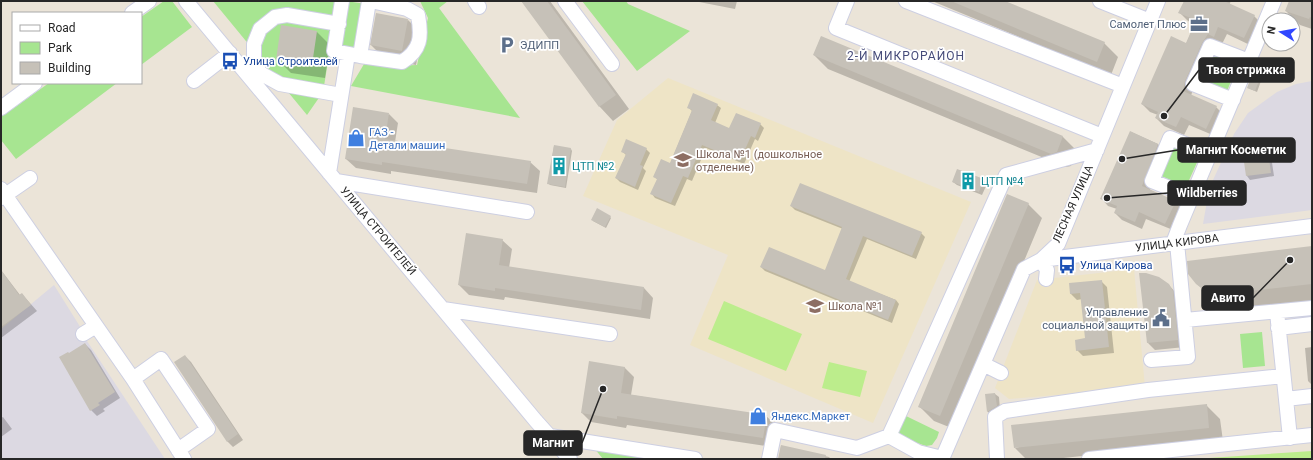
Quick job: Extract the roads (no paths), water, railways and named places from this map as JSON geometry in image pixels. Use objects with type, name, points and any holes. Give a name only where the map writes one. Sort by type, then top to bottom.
[{"type":"street","points":[[133,12],[149,1]]},
{"type":"street","name":"УЛИЦА СТРОИТЕЛЕЙ","points":[[186,1],[570,459]]},
{"type":"street","points":[[342,1],[334,51],[354,55],[402,62],[411,57],[418,47],[421,29],[418,15],[407,9],[370,1],[354,55],[341,95],[333,177],[526,212]]},
{"type":"street","points":[[565,1],[612,64]]},
{"type":"street","points":[[847,1],[836,28],[1102,136]]},
{"type":"street","points":[[906,1],[1123,86]]},
{"type":"street","points":[[1100,1],[1150,21]]},
{"type":"street","name":"ЛЕСНАЯ УЛИЦА","points":[[942,458],[1024,269],[1041,260],[1058,244],[1158,1]]},
{"type":"street","points":[[1151,360],[1188,357],[1185,320],[1175,243],[1192,197],[1274,1]]},
{"type":"street","points":[[339,24],[287,15],[274,17],[260,29],[254,44],[254,58],[260,73],[280,84],[341,95]]},
{"type":"street","points":[[1232,100],[1193,84],[1210,46],[1249,61]]},
{"type":"street","points":[[194,81],[230,53]]},
{"type":"street","points":[[1,108],[35,84]]},
{"type":"street","points":[[1192,197],[1152,181],[1164,152],[1170,138],[1210,154]]},
{"type":"street","points":[[769,459],[775,430],[856,454],[889,436],[1006,175],[1096,150]]},
{"type":"street","points":[[30,178],[2,194],[51,270],[96,326],[133,379],[181,455],[208,429],[161,359],[133,379]]},
{"type":"street","name":"УЛИЦА КИРОВА","points":[[1041,260],[1312,226]]},
{"type":"street","points":[[1041,260],[1047,270],[1046,279]]},
{"type":"street","points":[[1185,320],[1312,308]]},
{"type":"street","points":[[443,309],[610,334]]},
{"type":"street","points":[[1277,312],[1290,438]]},
{"type":"street","points":[[1278,328],[1312,324]]},
{"type":"street","points":[[83,334],[96,326]]},
{"type":"street","points":[[983,364],[1001,373]]},
{"type":"street","points":[[997,459],[995,417],[1005,411],[1148,390],[1284,376]]},
{"type":"street","points":[[1286,399],[1312,396]]},
{"type":"street","points":[[1098,458],[1312,435]]},
{"type":"street","points":[[550,436],[695,459]]},
{"type":"street","points":[[889,436],[918,452],[942,458]]},
{"type":"place","name":"Самолет Плюс","points":[[1199,24]]},
{"type":"place","name":"ЭДИПП","points":[[507,45]]},
{"type":"place","name":"Улица Строителей","points":[[230,61]]},
{"type":"place","name":"Твоя стрижка","points":[[1164,116]]},
{"type":"place","name":"ГАЗ - Детали машин","points":[[356,138]]},
{"type":"place","name":"Магнит Косметик","points":[[1122,159]]},
{"type":"place","name":"Школа №1 (дошкольное отделение)","points":[[683,160]]},
{"type":"place","name":"ЦТП №2","points":[[559,166]]},
{"type":"place","name":"ЦТП №4","points":[[968,181]]},
{"type":"place","name":"Wildberries","points":[[1107,198]]},
{"type":"place","name":"Авито","points":[[1290,260]]},
{"type":"place","name":"Улица Кирова","points":[[1067,265]]},
{"type":"place","name":"Школа №1","points":[[815,306]]},
{"type":"place","name":"Управление социальной защиты","points":[[1161,318]]},
{"type":"place","name":"Магнит","points":[[603,389]]},
{"type":"place","name":"Яндекс.Маркет","points":[[758,416]]},
{"type":"district","name":"2-Й МИКРОРАЙОН","points":[[906,56]]}]
